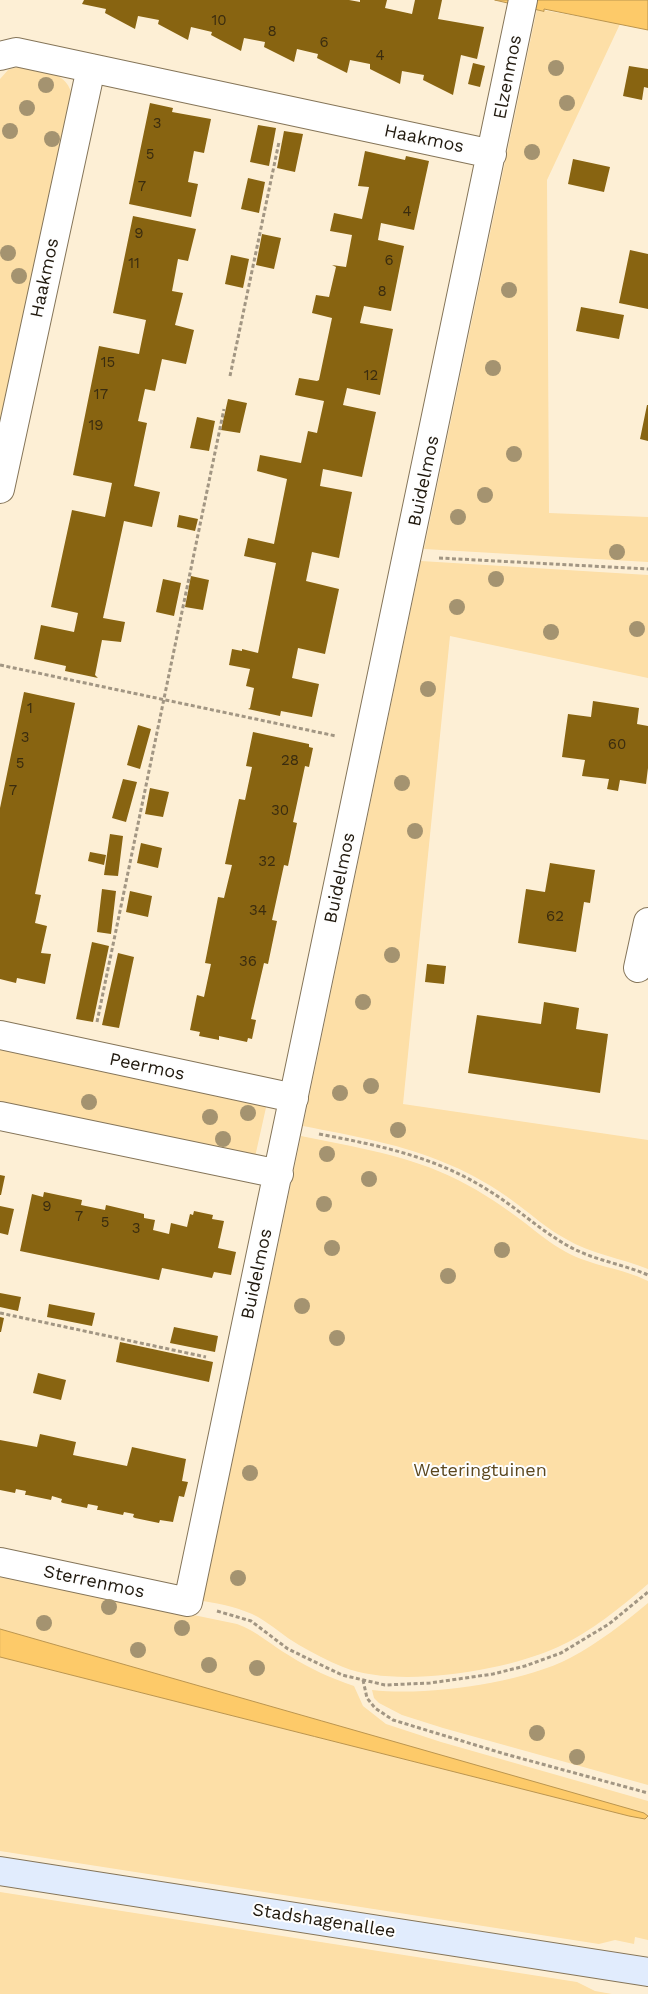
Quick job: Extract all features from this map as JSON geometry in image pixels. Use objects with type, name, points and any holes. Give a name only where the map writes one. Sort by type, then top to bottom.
[{"type":"main road","name":"Stadshagenallee","points":[[0,1871],[644,1971]]},
{"type":"street","name":"Elzenmos","points":[[492,154],[522,10]]},
{"type":"street","name":"Haakmos","points":[[0,56],[16,52],[492,154]]},
{"type":"street","name":"Haakmos","points":[[0,489],[91,68]]},
{"type":"street","name":"Buidelmos","points":[[188,1602],[492,154]]},
{"type":"street","points":[[638,968],[648,922]]},
{"type":"street","name":"Peermos","points":[[0,1035],[294,1098]]},
{"type":"street","points":[[0,1116],[278,1174]]},
{"type":"street","name":"Sterrenmos","points":[[0,1562],[188,1602]]},
{"type":"path","points":[[230,376],[285,110]]},
{"type":"path","points":[[90,1055],[224,409]]},
{"type":"path","points":[[408,556],[648,569]]},
{"type":"path","points":[[0,665],[368,742]]},
{"type":"path","points":[[288,1128],[373,1144],[402,1151],[429,1161],[463,1176],[492,1192],[552,1237],[576,1250],[648,1275]]},
{"type":"path","points":[[0,1313],[238,1364]]},
{"type":"path","points":[[188,1602],[198,1607],[250,1621],[288,1649],[342,1675],[385,1684],[430,1684],[493,1674],[525,1666],[561,1652],[609,1624],[648,1592]]},
{"type":"path","points":[[363,1680],[367,1698],[375,1708],[392,1720],[505,1754],[648,1793]]},
{"type":"green space","points":[[537,9],[620,24],[547,180],[549,513],[648,517],[648,562],[424,549]]},
{"type":"green space","points":[[20,66],[46,71],[60,77],[66,82],[73,99],[0,448],[0,79],[8,70]]},
{"type":"green space","points":[[421,561],[648,575],[648,678],[450,636],[403,1104],[648,1140],[648,1269],[576,1244],[552,1231],[491,1186],[450,1165],[396,1146],[303,1126]]},
{"type":"green space","points":[[0,1045],[267,1103],[255,1157],[0,1105]]},
{"type":"green space","name":"Weteringtuinen","points":[[301,1136],[401,1158],[439,1171],[493,1200],[566,1252],[586,1261],[648,1281],[648,1584],[605,1618],[570,1641],[536,1656],[481,1670],[421,1677],[392,1677],[343,1667],[299,1645],[252,1614],[203,1601]]},
{"type":"green space","points":[[0,1575],[237,1624],[305,1665],[354,1686],[363,1706],[386,1724],[441,1742],[648,1801],[648,1940],[635,1937],[634,1944],[615,1940],[599,1944],[0,1851],[0,1657],[629,1816],[644,1813],[0,1629]]},
{"type":"green space","points":[[648,1603],[648,1785],[402,1715],[379,1703],[374,1698],[372,1690],[419,1691],[446,1689],[473,1686],[526,1675],[570,1658],[591,1646]]},
{"type":"green space","points":[[0,1892],[577,1982],[595,1991],[612,1994],[0,1994]]},
{"type":"shaded area","points":[[495,0],[648,0],[648,30],[544,9],[544,11]]},
{"type":"shaded area","points":[[0,1629],[644,1813],[648,1816],[645,1819],[629,1816],[0,1657]]},
{"type":"building","points":[[84,0],[349,0],[360,2],[360,0],[387,0],[385,8],[412,14],[415,0],[442,0],[438,19],[484,27],[477,59],[461,55],[453,95],[423,80],[424,75],[402,71],[400,84],[370,69],[370,64],[350,60],[347,73],[317,58],[318,54],[297,49],[294,62],[264,47],[265,42],[244,38],[241,51],[211,35],[212,32],[191,27],[188,40],[158,24],[159,20],[138,16],[135,29],[105,13],[106,9],[82,4]]},
{"type":"building","points":[[473,63],[485,66],[480,87],[468,84]]},
{"type":"building","points":[[629,66],[648,69],[648,88],[644,87],[642,100],[623,96]]},
{"type":"building","points":[[150,103],[173,108],[172,112],[211,119],[204,153],[194,151],[188,182],[198,184],[191,217],[129,204]]},
{"type":"building","points":[[258,125],[276,128],[269,166],[250,162]]},
{"type":"building","points":[[284,131],[303,134],[295,172],[277,168]]},
{"type":"building","points":[[365,151],[405,160],[406,156],[429,161],[414,230],[381,223],[378,240],[404,246],[391,311],[364,306],[360,323],[393,329],[380,395],[347,388],[343,405],[376,412],[362,477],[323,469],[320,486],[352,492],[339,558],[312,552],[306,581],[339,589],[325,654],[298,648],[292,678],[319,684],[312,717],[281,711],[280,716],[248,709],[250,708],[254,688],[246,686],[250,669],[229,665],[232,649],[242,651],[242,649],[258,653],[276,563],[244,556],[248,538],[274,544],[287,479],[257,471],[260,455],[301,463],[308,431],[317,433],[324,401],[295,395],[299,378],[319,380],[332,318],[312,313],[316,295],[329,297],[336,267],[332,265],[346,267],[352,235],[330,231],[334,213],[362,219],[369,187],[358,186]]},
{"type":"building","points":[[573,159],[610,167],[604,192],[568,184]]},
{"type":"building","points":[[248,178],[265,182],[259,213],[241,209]]},
{"type":"building","points":[[133,216],[196,229],[188,261],[178,259],[172,291],[183,293],[175,325],[194,330],[186,364],[162,359],[155,391],[145,389],[138,421],[147,423],[134,486],[160,492],[152,527],[124,521],[103,618],[125,622],[121,642],[102,640],[95,675],[98,678],[65,671],[66,666],[34,659],[41,625],[74,632],[78,613],[51,607],[72,510],[105,517],[112,483],[73,475],[99,346],[139,354],[146,320],[113,313]]},
{"type":"building","points":[[262,234],[281,238],[274,269],[256,265]]},
{"type":"building","points":[[630,250],[648,254],[648,309],[619,303]]},
{"type":"building","points":[[231,255],[249,259],[243,288],[225,284]]},
{"type":"building","points":[[581,307],[624,315],[619,339],[576,331]]},
{"type":"building","points":[[228,399],[247,403],[240,433],[221,430]]},
{"type":"building","points":[[648,405],[648,441],[640,439]]},
{"type":"building","points":[[197,417],[215,421],[209,451],[190,448]]},
{"type":"building","points":[[179,515],[198,519],[195,531],[177,527]]},
{"type":"building","points":[[191,576],[209,580],[203,610],[185,607]]},
{"type":"building","points":[[163,579],[181,583],[174,616],[156,612]]},
{"type":"building","points":[[24,692],[75,703],[35,894],[41,895],[35,923],[47,926],[41,953],[51,954],[45,984],[17,978],[16,983],[0,979],[0,808]]},
{"type":"building","points":[[593,701],[639,708],[637,724],[648,726],[646,784],[620,780],[618,791],[607,789],[609,779],[582,776],[585,760],[562,757],[568,714],[591,717]]},
{"type":"building","points":[[138,725],[151,729],[140,769],[127,765]]},
{"type":"building","points":[[253,732],[309,744],[309,747],[313,748],[309,767],[305,766],[293,822],[297,823],[288,866],[284,865],[272,920],[277,921],[268,964],[264,963],[251,1019],[256,1020],[252,1039],[248,1038],[247,1042],[219,1036],[219,1040],[199,1036],[200,1032],[190,1030],[197,995],[204,997],[211,964],[205,963],[218,897],[224,898],[232,865],[225,864],[239,799],[245,800],[252,767],[246,766]]},
{"type":"building","points":[[123,779],[137,782],[126,822],[112,818]]},
{"type":"building","points":[[150,788],[169,792],[163,817],[145,814]]},
{"type":"building","points":[[110,834],[123,836],[118,876],[104,875]]},
{"type":"building","points":[[141,843],[162,848],[158,868],[137,863]]},
{"type":"building","points":[[90,852],[106,855],[104,865],[88,861]]},
{"type":"building","points":[[550,863],[595,870],[590,903],[584,902],[576,952],[518,943],[526,889],[545,892]]},
{"type":"building","points":[[102,889],[116,891],[111,934],[97,932]]},
{"type":"building","points":[[130,891],[152,896],[148,917],[126,912]]},
{"type":"building","points":[[92,942],[109,946],[93,1022],[76,1019]]},
{"type":"building","points":[[118,953],[134,957],[119,1028],[102,1025]]},
{"type":"building","points":[[427,964],[446,966],[444,984],[425,982]]},
{"type":"building","points":[[544,1002],[579,1008],[576,1029],[608,1034],[600,1093],[468,1073],[477,1015],[541,1024]]},
{"type":"building","points":[[0,1175],[5,1176],[1,1195],[0,1195]]},
{"type":"building","points":[[44,1192],[82,1200],[81,1205],[105,1210],[106,1205],[144,1214],[144,1218],[155,1220],[153,1230],[169,1234],[171,1223],[187,1227],[190,1214],[193,1215],[194,1211],[213,1215],[212,1219],[224,1221],[218,1248],[236,1252],[231,1275],[214,1272],[212,1278],[162,1268],[159,1280],[20,1251],[32,1194],[43,1197]]},
{"type":"building","points":[[0,1206],[14,1209],[8,1235],[0,1233]]},
{"type":"building","points":[[0,1293],[21,1297],[18,1311],[0,1307]]},
{"type":"building","points":[[49,1304],[95,1313],[92,1326],[47,1317]]},
{"type":"building","points":[[0,1317],[4,1318],[1,1332],[0,1332]]},
{"type":"building","points":[[174,1327],[218,1336],[215,1352],[170,1343]]},
{"type":"building","points":[[120,1342],[213,1362],[209,1382],[116,1362]]},
{"type":"building","points":[[38,1373],[66,1380],[61,1400],[33,1393]]},
{"type":"building","points":[[40,1434],[76,1442],[73,1455],[127,1466],[132,1447],[186,1459],[182,1481],[188,1482],[184,1497],[179,1496],[173,1522],[160,1520],[159,1523],[135,1518],[133,1517],[134,1514],[124,1512],[123,1515],[97,1510],[98,1506],[88,1504],[87,1508],[63,1503],[61,1502],[62,1499],[52,1496],[51,1500],[25,1495],[26,1491],[16,1489],[15,1493],[0,1490],[0,1440],[37,1447]]}]
